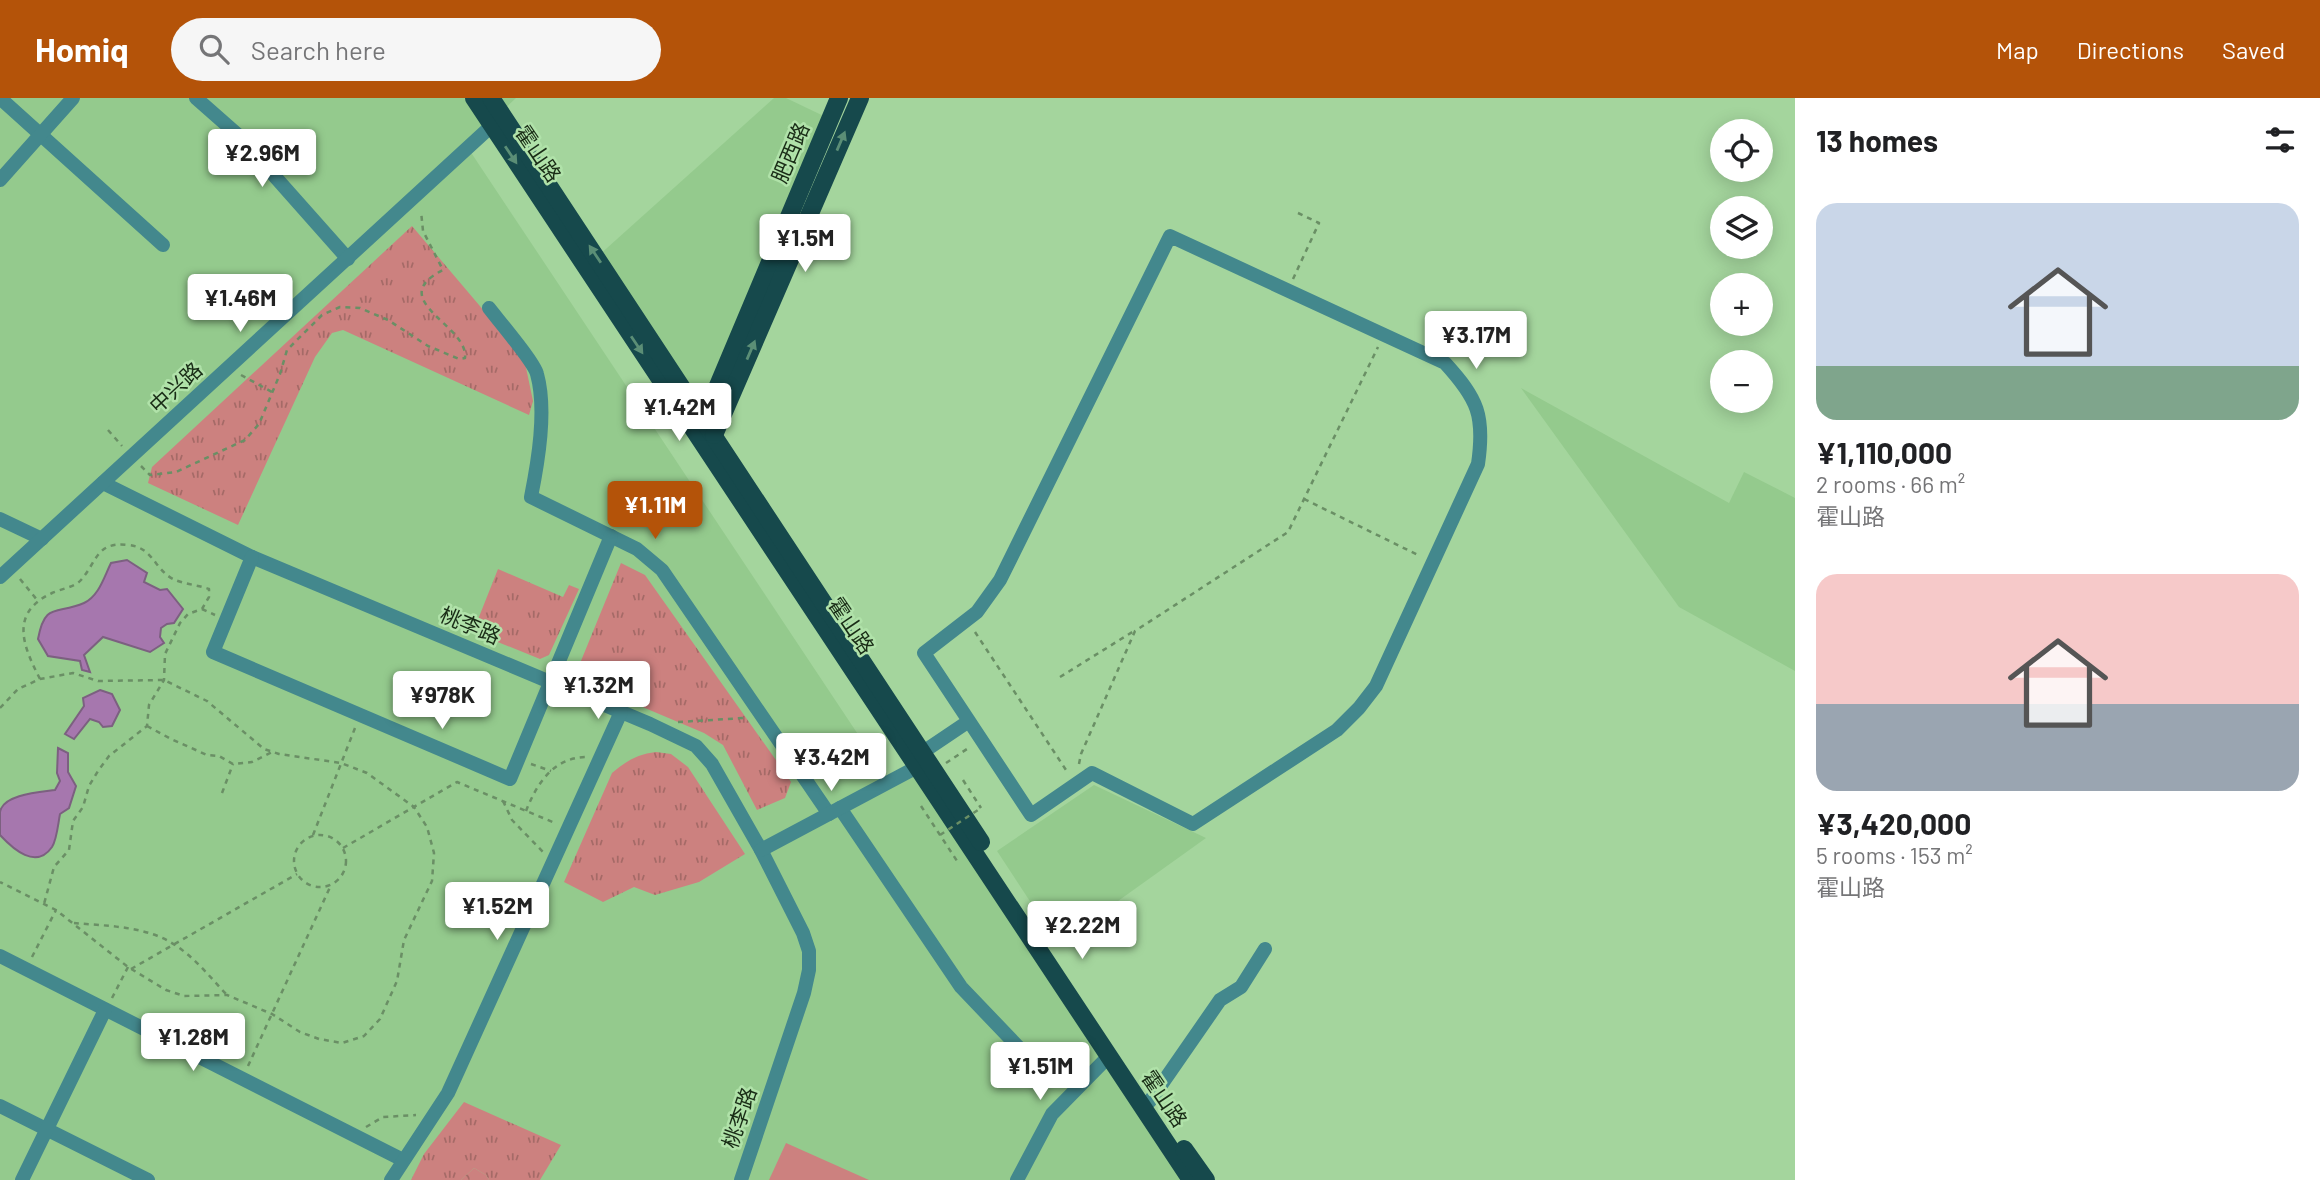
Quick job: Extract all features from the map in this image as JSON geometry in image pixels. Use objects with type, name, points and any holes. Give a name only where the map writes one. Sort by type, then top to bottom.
[{"type":"main road","name":"霍山路","points":[[474,98],[497,121],[704,419],[925,763],[1108,1057],[1191,1180]]},
{"type":"main road","name":"霍山路","points":[[491,98],[497,121],[1150,1101],[1206,1180]]},
{"type":"main road","name":"肥西路","points":[[704,419],[839,98]]},
{"type":"main road","name":"肥西路","points":[[714,436],[860,98]]},
{"type":"street","points":[[0,98],[163,246]]},
{"type":"street","points":[[0,180],[73,98]]},
{"type":"street","points":[[196,98],[238,135],[348,259]]},
{"type":"street","name":"中兴路","points":[[5,572],[497,121]]},
{"type":"street","points":[[1170,236],[1384,335],[1445,363],[1465,385],[1478,409],[1482,434],[1478,464],[1376,686],[1337,730],[1193,824],[1092,773],[1031,815],[924,653],[967,621],[985,603],[1000,580],[1170,236]]},
{"type":"street","points":[[489,308],[537,372],[541,412],[539,458],[531,497],[638,549],[662,570],[762,716],[961,987],[1025,1054]]},
{"type":"street","name":"桃李路","points":[[103,483],[252,557],[650,724],[689,741],[701,750],[712,764],[761,850],[803,933],[808,951],[809,970],[804,993],[741,1180]]},
{"type":"street","points":[[0,519],[42,539]]},
{"type":"street","points":[[252,557],[213,652],[510,779],[611,536]]},
{"type":"street","points":[[391,1180],[448,1093],[621,712]]},
{"type":"street","points":[[761,850],[925,763],[969,721]]},
{"type":"street","points":[[1150,1101],[1220,1000],[1241,987],[1265,949]]},
{"type":"street","points":[[0,956],[403,1160]]},
{"type":"street","points":[[22,1180],[105,1010]]},
{"type":"street","points":[[1017,1180],[1052,1114],[1108,1057]]},
{"type":"street","points":[[0,1106],[148,1180]]},
{"type":"path","points":[[108,430],[150,475],[176,472],[245,440],[259,424],[286,350],[322,315],[340,307],[360,308],[388,320],[428,346],[459,359],[466,358],[466,352],[456,334],[434,316],[423,299],[422,289],[429,277],[443,270],[424,231],[419,193]]},
{"type":"path","points":[[1287,290],[1318,223],[1298,213]]},
{"type":"path","points":[[1059,677],[1288,531],[1384,335]]},
{"type":"path","points":[[230,367],[272,392]]},
{"type":"path","points":[[1304,499],[1433,562]]},
{"type":"path","points":[[40,678],[28,655],[22,635],[26,619],[38,601],[80,582],[96,555],[107,547],[128,545],[148,552],[163,572],[176,580],[209,589],[209,597],[202,609],[188,614],[180,623],[165,653],[164,680],[149,705],[146,726],[109,757],[89,786],[83,807],[73,821],[69,850],[54,867],[44,904]]},
{"type":"path","points":[[5,572],[38,601]]},
{"type":"path","points":[[967,621],[1076,784]]},
{"type":"path","points":[[1076,784],[1081,754],[1135,631]]},
{"type":"path","points":[[0,708],[18,689],[40,678],[74,673],[98,681],[164,680],[207,701],[264,749],[341,763],[367,773],[414,807],[428,827],[433,853],[432,881],[404,940],[397,981],[380,1018],[364,1036],[342,1043],[300,1032],[272,1014],[227,995],[190,956],[159,937],[128,929],[71,922]]},
{"type":"path","points":[[313,835],[360,715]]},
{"type":"path","points":[[650,724],[762,716]]},
{"type":"path","points":[[146,726],[207,755],[219,756],[233,764],[252,761],[272,752]]},
{"type":"path","points":[[925,763],[981,740]]},
{"type":"path","points":[[526,811],[536,788],[561,762],[574,757],[600,757]]},
{"type":"path","points":[[518,758],[551,771]]},
{"type":"path","points":[[222,793],[233,764]]},
{"type":"path","points":[[940,835],[981,808],[963,780]]},
{"type":"path","points":[[343,848],[457,782],[568,828]]},
{"type":"path","points":[[503,801],[512,820],[553,862]]},
{"type":"path","points":[[921,806],[959,864]]},
{"type":"path","points":[[242,1078],[331,885],[343,874],[346,865],[343,848],[330,836],[313,835],[305,839],[294,853],[293,861],[297,874],[313,887],[331,885]]},
{"type":"path","points":[[105,1010],[129,968],[297,874]]},
{"type":"path","points":[[0,882],[56,910],[129,968],[166,990],[184,996],[227,995]]},
{"type":"path","points":[[26,969],[56,910]]},
{"type":"path","points":[[355,1136],[370,1123],[383,1117],[399,1114],[433,1115]]},
{"type":"shaded area","points":[[0,98],[516,98],[466,145],[889,781],[909,770],[1181,1180],[0,1180]]},
{"type":"shaded area","points":[[774,98],[786,98],[830,119],[704,419],[597,257]]},
{"type":"shaded area","points":[[1521,388],[1729,503],[1744,472],[1795,498],[1795,671],[1679,607]]},
{"type":"shaded area","points":[[127,560],[147,573],[144,582],[160,590],[167,589],[183,609],[174,623],[161,628],[160,637],[164,643],[150,652],[103,637],[84,655],[90,672],[82,670],[80,661],[48,656],[38,639],[44,619],[54,611],[89,600],[100,586],[111,563]]},
{"type":"shaded area","points":[[100,690],[112,694],[120,710],[112,726],[103,727],[99,722],[90,719],[74,739],[65,734],[84,706],[83,698]]},
{"type":"shaded area","points":[[58,748],[68,753],[68,772],[76,786],[69,808],[60,814],[52,847],[46,854],[32,857],[18,851],[0,835],[0,812],[8,801],[15,798],[55,790],[60,781],[57,773]]},
{"type":"shaded area","points":[[1094,785],[1206,838],[1058,944],[997,851]]},
{"type":"green space","points":[[412,226],[524,358],[533,401],[529,415],[343,330],[332,333],[315,357],[238,525],[148,483],[152,467]]},
{"type":"green space","points":[[621,563],[645,575],[783,770],[791,782],[785,798],[757,810],[723,745],[704,733],[574,678]]},
{"type":"green space","points":[[498,569],[563,597],[569,585],[579,589],[549,655],[540,659],[473,632]]},
{"type":"green space","points":[[656,752],[671,754],[688,767],[745,854],[699,882],[655,895],[634,887],[603,902],[564,882],[612,773],[632,759]]},
{"type":"green space","points":[[464,1102],[561,1145],[540,1180],[489,1180],[474,1168],[461,1180],[411,1180],[424,1154]]},
{"type":"green space","points":[[786,1143],[869,1180],[769,1180]]},
{"type":"green space","points":[[474,1168],[486,1175],[489,1180],[461,1180]]}]
